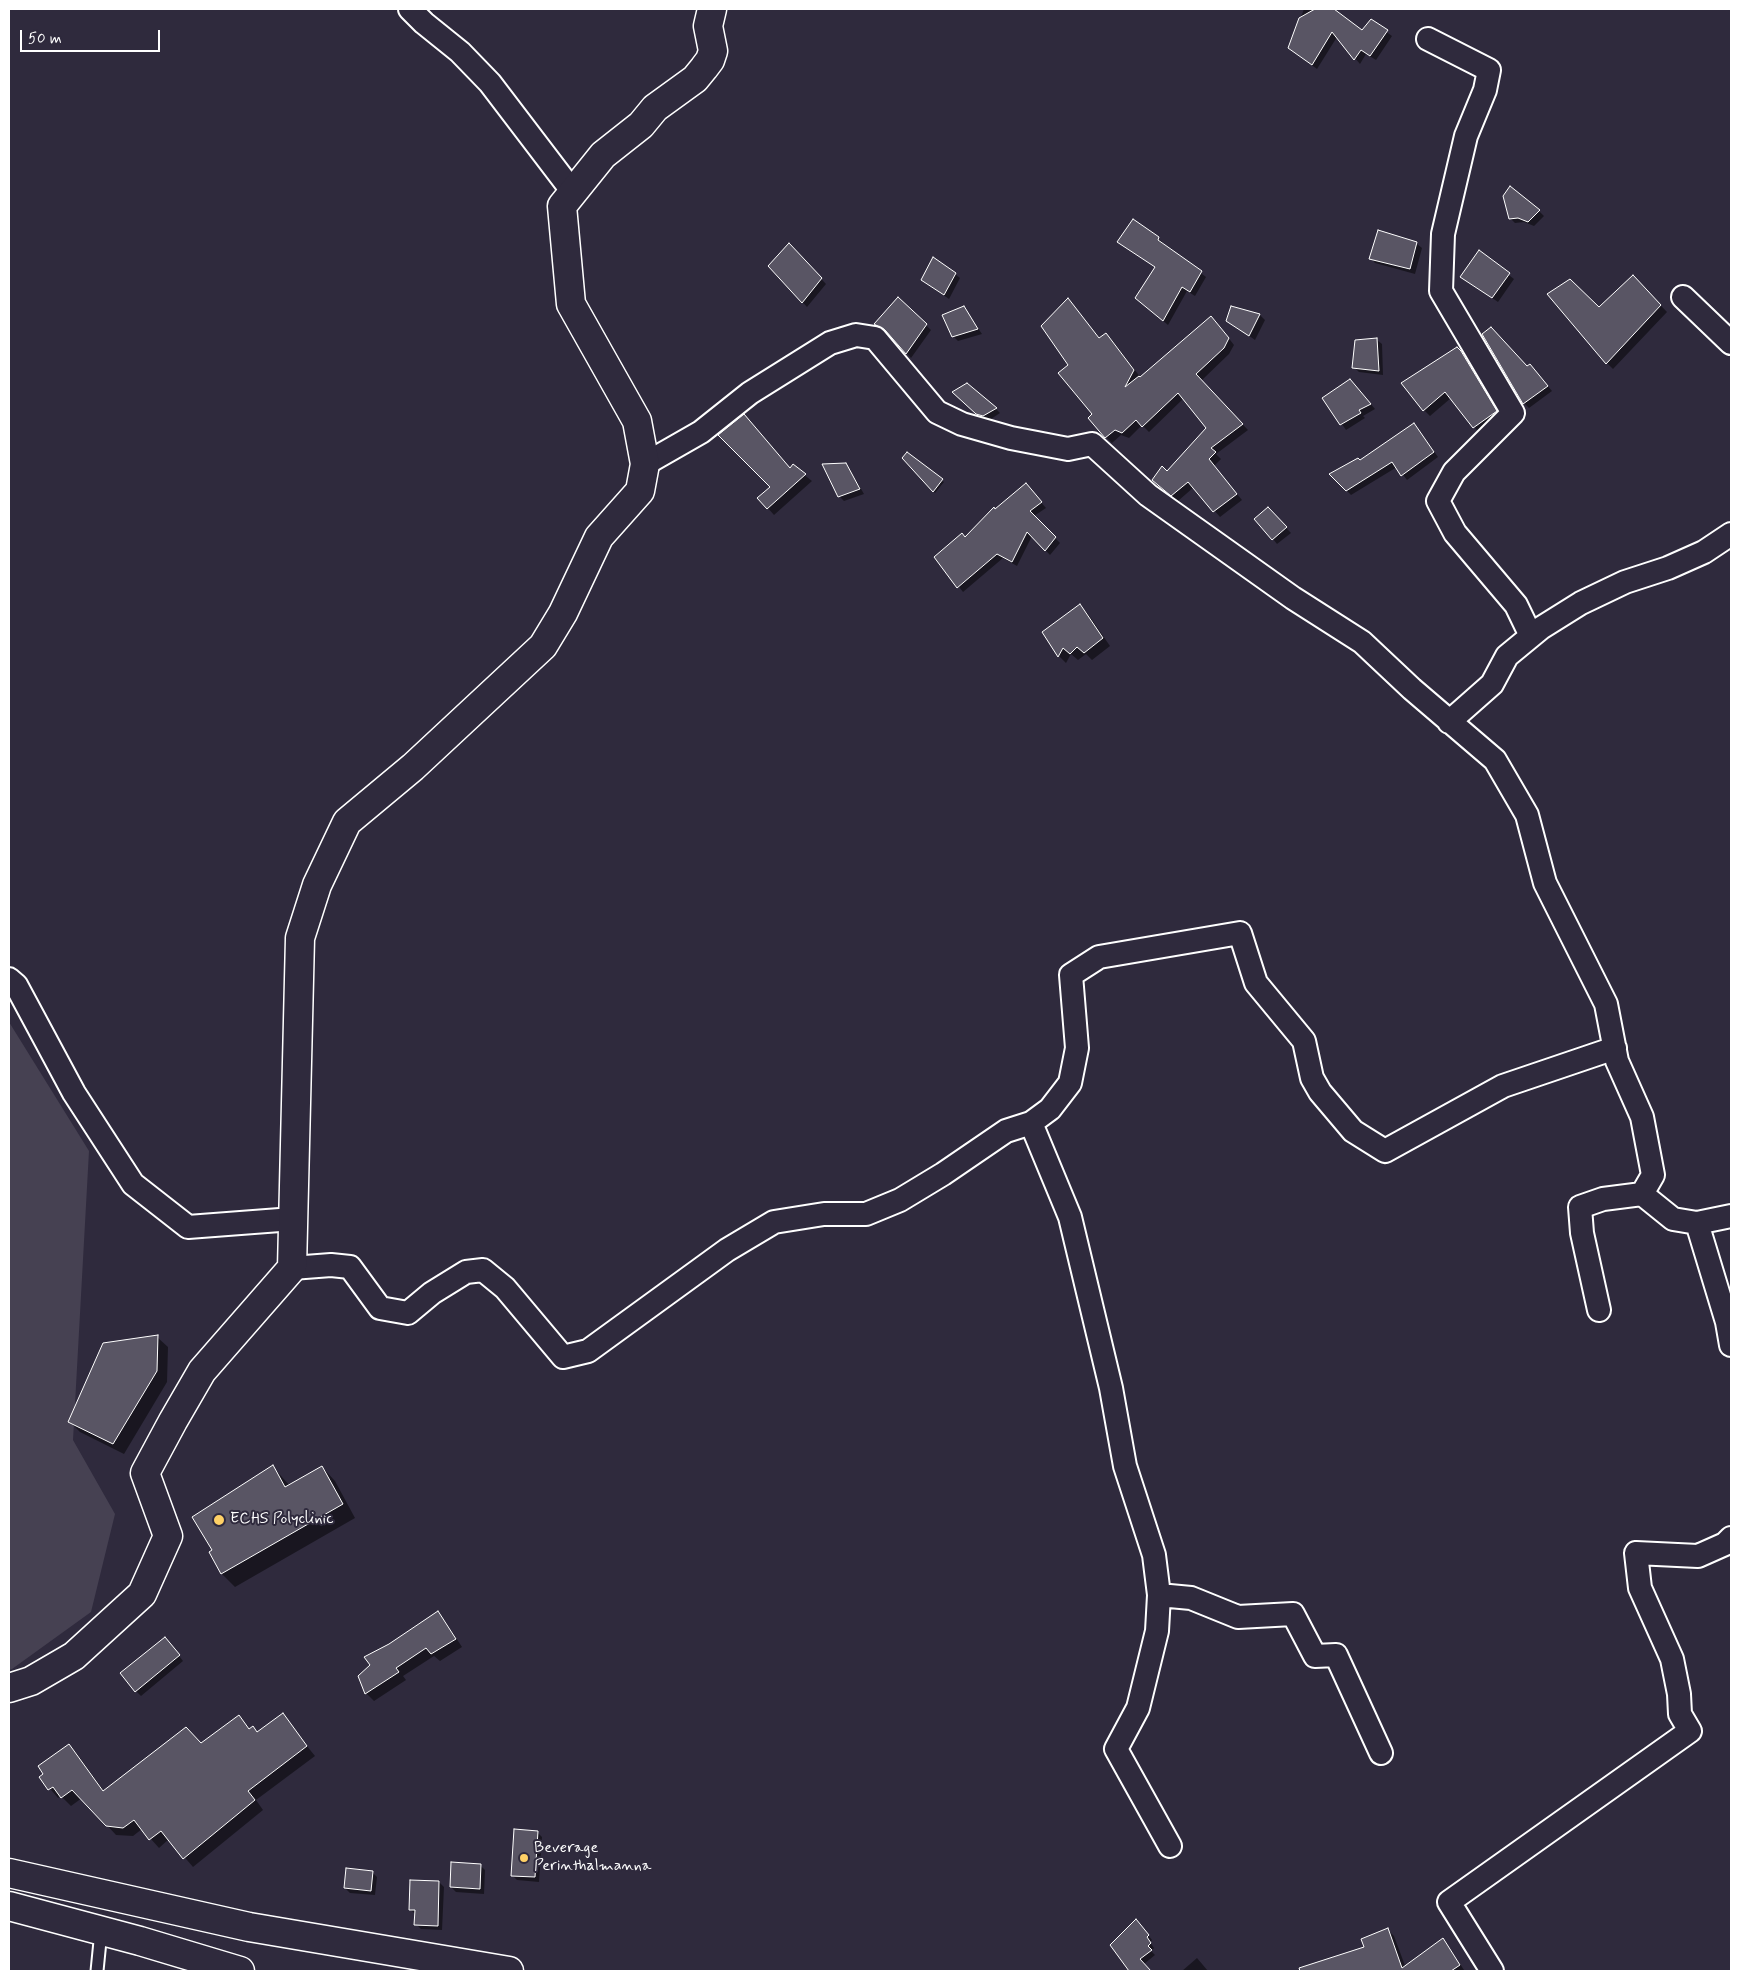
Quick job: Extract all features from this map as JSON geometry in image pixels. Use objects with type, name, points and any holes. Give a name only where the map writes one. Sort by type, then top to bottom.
[{"type":"main road","points":[[9,1688],[31,1681],[74,1656],[142,1594],[168,1536],[146,1473],[202,1371],[292,1268],[300,938],[317,884],[347,822],[413,766],[543,646],[563,613],[599,536],[640,491],[645,464],[637,421],[571,304],[562,206],[603,155],[641,125],[655,108],[695,79],[704,68],[710,60],[713,50],[708,26],[712,9]]},
{"type":"main road","points":[[9,1873],[249,1927],[509,1971]]},
{"type":"main road","points":[[9,1906],[240,1971]]},
{"type":"street","points":[[410,9],[460,52],[490,83],[573,192]]},
{"type":"street","points":[[1428,39],[1489,70],[1485,90],[1466,136],[1443,234],[1441,291],[1513,413],[1454,472],[1438,501],[1455,533],[1516,606],[1531,636]]},
{"type":"street","points":[[1683,296],[1731,343]]},
{"type":"street","points":[[645,464],[701,432],[750,393],[830,343],[856,334],[875,338],[937,412],[962,424],[1011,438],[1068,449],[1092,444],[1148,495],[1293,598],[1362,642],[1412,690],[1495,760],[1527,815],[1545,883],[1606,1004],[1617,1061],[1642,1117],[1653,1175],[1642,1194]]},
{"type":"street","points":[[1449,722],[1492,684],[1507,656],[1531,636],[1581,603],[1625,582],[1677,564],[1704,552],[1731,534]]},
{"type":"street","points":[[292,1268],[331,1265],[350,1267],[380,1308],[408,1313],[432,1293],[466,1272],[483,1270],[505,1288],[563,1357],[588,1351],[727,1250],[774,1222],[824,1214],[866,1214],[900,1200],[943,1174],[1006,1131],[1031,1123],[1050,1109],[1070,1083],[1077,1048],[1072,975],[1099,957],[1240,933],[1256,983],[1304,1041],[1312,1078],[1320,1092],[1353,1131],[1385,1151],[1503,1086],[1615,1048]]},
{"type":"street","points":[[9,979],[16,985],[74,1092],[133,1184],[188,1227],[293,1219]]},
{"type":"street","points":[[1031,1123],[1070,1217],[1111,1388],[1125,1466],[1154,1555],[1159,1595],[1157,1631],[1138,1708],[1116,1749],[1170,1846]]},
{"type":"street","points":[[1599,1310],[1582,1233],[1580,1207],[1603,1199],[1642,1194],[1673,1219],[1698,1223],[1731,1216]]},
{"type":"street","points":[[1698,1223],[1731,1345]]},
{"type":"street","points":[[1492,1971],[1449,1902],[1690,1731],[1680,1714],[1679,1694],[1672,1659],[1640,1588],[1636,1553],[1698,1556],[1725,1544],[1731,1538]]},
{"type":"street","points":[[1159,1595],[1191,1598],[1238,1617],[1293,1614],[1315,1656],[1336,1655],[1381,1754]]},
{"type":"lane","points":[[97,1971],[100,1931]]},
{"type":"shaded area","points":[[9,1022],[89,1151],[73,1440],[115,1514],[91,1612],[9,1670]]},
{"type":"building","points":[[1315,9],[1334,9],[1362,30],[1371,19],[1388,30],[1370,56],[1361,50],[1354,60],[1332,32],[1312,65],[1288,48],[1299,18]]},
{"type":"building","points":[[1510,186],[1540,210],[1528,222],[1518,218],[1509,219],[1503,196]]},
{"type":"building","points":[[1133,219],[1159,237],[1158,240],[1202,271],[1190,292],[1182,287],[1163,321],[1135,298],[1155,267],[1117,242]]},
{"type":"building","points":[[1378,230],[1417,242],[1410,269],[1369,259]]},
{"type":"building","points":[[789,243],[822,278],[802,303],[768,266]]},
{"type":"building","points":[[1479,250],[1510,273],[1492,298],[1460,277]]},
{"type":"building","points":[[933,257],[956,273],[944,295],[921,280]]},
{"type":"building","points":[[1633,275],[1661,305],[1606,364],[1547,294],[1570,279],[1599,307]]},
{"type":"building","points":[[898,297],[927,324],[906,354],[885,330],[874,324]]},
{"type":"building","points":[[1068,298],[1099,338],[1106,333],[1134,370],[1125,387],[1140,377],[1211,316],[1229,338],[1224,348],[1196,374],[1243,424],[1211,448],[1216,452],[1209,459],[1237,494],[1213,512],[1188,482],[1171,496],[1152,480],[1162,466],[1167,471],[1206,428],[1178,393],[1142,427],[1136,420],[1122,433],[1115,430],[1105,438],[1088,418],[1092,414],[1058,373],[1068,365],[1041,326]]},
{"type":"building","points":[[964,306],[978,329],[952,337],[942,315]]},
{"type":"building","points":[[1231,306],[1260,314],[1249,336],[1226,321]]},
{"type":"building","points":[[1491,327],[1527,366],[1530,364],[1548,386],[1523,404],[1482,334]]},
{"type":"building","points":[[1377,338],[1379,371],[1352,368],[1355,340]]},
{"type":"building","points":[[1457,347],[1497,411],[1473,428],[1445,392],[1423,411],[1401,383]]},
{"type":"building","points":[[1350,379],[1371,404],[1359,410],[1361,413],[1340,425],[1322,398]]},
{"type":"building","points":[[967,383],[997,408],[983,416],[976,414],[952,392]]},
{"type":"building","points":[[744,414],[790,468],[793,464],[806,474],[767,509],[757,498],[770,487],[718,435]]},
{"type":"building","points":[[1414,423],[1434,452],[1401,476],[1392,462],[1346,491],[1329,474],[1358,458],[1360,460]]},
{"type":"building","points":[[907,452],[943,479],[933,492],[902,458]]},
{"type":"building","points":[[846,463],[860,489],[838,497],[822,464]]},
{"type":"building","points":[[1026,483],[1042,502],[1030,511],[1056,537],[1045,551],[1027,532],[1012,562],[997,554],[957,588],[934,557],[962,533],[965,537],[994,507],[995,509]]},
{"type":"building","points":[[1268,507],[1287,527],[1272,540],[1254,519]]},
{"type":"building","points":[[1080,604],[1103,638],[1084,653],[1077,647],[1070,654],[1063,648],[1058,657],[1042,632]]},
{"type":"building","points":[[158,1335],[157,1371],[113,1444],[68,1422],[103,1343]]},
{"type":"building","points":[[273,1465],[285,1487],[322,1466],[343,1504],[221,1574],[209,1552],[212,1550],[192,1517]]},
{"type":"building","points":[[438,1611],[456,1639],[431,1654],[426,1648],[396,1668],[399,1672],[365,1694],[358,1676],[370,1665],[364,1657],[389,1644]]},
{"type":"building","points":[[165,1637],[180,1655],[135,1692],[120,1673]]},
{"type":"building","points":[[283,1713],[307,1746],[248,1791],[255,1800],[183,1859],[161,1831],[149,1840],[134,1820],[123,1828],[106,1826],[72,1790],[61,1798],[53,1787],[48,1790],[39,1777],[43,1774],[38,1766],[69,1744],[103,1791],[186,1727],[201,1743],[239,1715],[249,1729],[253,1726],[257,1732]]},
{"type":"building","name":"Beverage Perinthalmanna","points":[[514,1829],[538,1831],[535,1877],[511,1876]]},
{"type":"building","points":[[451,1862],[481,1864],[480,1889],[450,1887]]},
{"type":"building","points":[[346,1868],[373,1871],[371,1891],[344,1888]]},
{"type":"building","points":[[410,1880],[439,1881],[438,1926],[414,1925],[415,1910],[409,1910]]},
{"type":"building","points":[[1136,1919],[1149,1935],[1147,1937],[1151,1943],[1148,1946],[1152,1950],[1140,1959],[1151,1971],[1129,1971],[1110,1945]]},
{"type":"building","points":[[1388,1928],[1402,1968],[1443,1938],[1460,1965],[1451,1971],[1300,1971],[1299,1968],[1364,1947],[1361,1939]]},
{"type":"place","name":"ECHS Polyclinic","points":[[219,1520]]},
{"type":"place","name":"Beverage Perinthalmanna","points":[[524,1858]]}]
